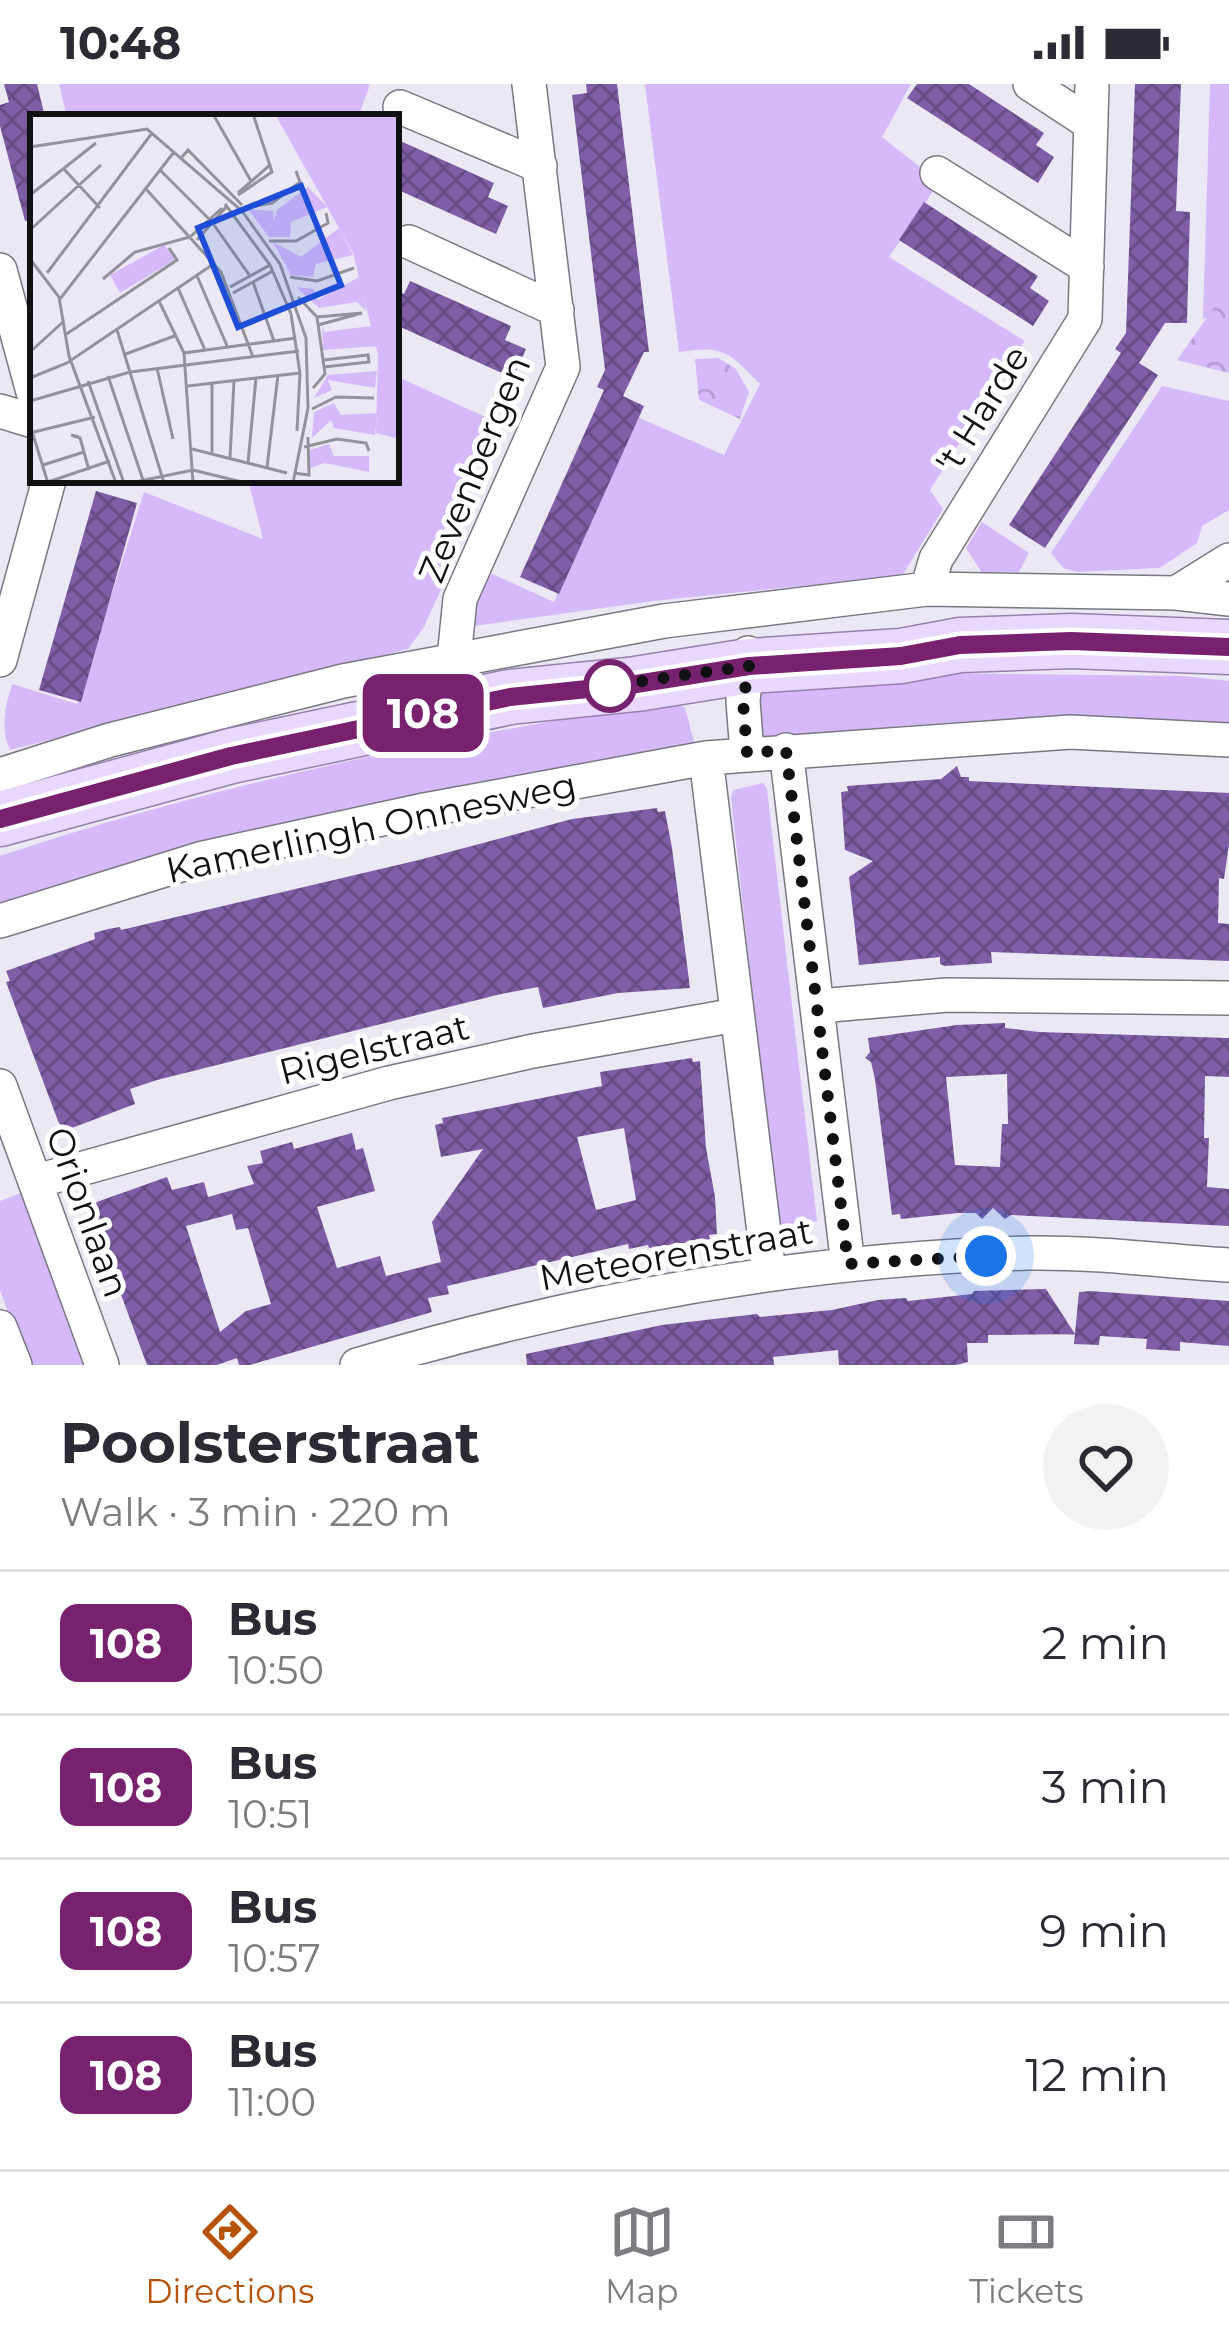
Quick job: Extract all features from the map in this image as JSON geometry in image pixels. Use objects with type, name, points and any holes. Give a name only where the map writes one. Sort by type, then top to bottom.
[{"type":"main road","points":[[0,820],[231,756],[510,697],[634,658],[747,640],[900,635],[960,645],[1071,641],[1229,647]]},
{"type":"street","name":"Zevenbergen","points":[[454,658],[460,599],[563,368],[529,84]]},
{"type":"street","points":[[1030,84],[1090,124]]},
{"type":"street","name":"'t Harde","points":[[927,589],[936,560],[957,524],[1084,320],[1092,84]]},
{"type":"street","points":[[400,107],[540,166]]},
{"type":"street","points":[[938,173],[1087,267]]},
{"type":"street","points":[[409,242],[557,310]]},
{"type":"street","points":[[1,278],[30,381]]},
{"type":"street","points":[[0,411],[30,420]]},
{"type":"street","points":[[0,659],[48,483]]},
{"type":"street","points":[[1176,593],[1229,560]]},
{"type":"street","points":[[0,775],[235,707],[454,658],[664,621],[747,640],[927,589],[1176,593],[1229,599]]},
{"type":"street","points":[[747,640],[743,701],[747,753]]},
{"type":"street","name":"Kamerlingh Onnesweg","points":[[0,922],[202,858],[419,811],[706,758],[1070,732],[1229,740]]},
{"type":"street","points":[[786,750],[848,1264]]},
{"type":"street","points":[[706,758],[770,1273]]},
{"type":"street","points":[[820,1006],[947,995],[1229,998]]},
{"type":"street","name":"Rigelstraat","points":[[37,1181],[389,1083],[533,1051],[736,1015]]},
{"type":"street","name":"Orionlaan","points":[[0,1086],[102,1365]]},
{"type":"street","name":"Meteorenstraat","points":[[357,1365],[455,1351],[567,1309],[848,1264],[1033,1253],[1229,1265]]},
{"type":"street","points":[[0,1327],[15,1365]]},
{"type":"green space","points":[[59,84],[370,85],[359,114],[66,114]]},
{"type":"green space","points":[[645,84],[911,84],[882,137],[939,182],[889,257],[1025,341],[966,413],[974,420],[930,490],[943,509],[902,576],[653,601],[474,626],[472,612],[488,572],[554,602],[635,416],[724,455],[760,384],[725,353],[679,352]]},
{"type":"green space","points":[[1210,84],[1229,84],[1229,310],[1203,319]]},
{"type":"green space","points":[[1218,302],[1229,302],[1229,373],[1177,360]]},
{"type":"green space","points":[[718,358],[736,369],[749,392],[740,419],[699,400],[695,359]]},
{"type":"green space","points":[[399,377],[492,420],[433,554],[453,563],[424,627],[408,649],[10,750],[5,718],[12,684],[77,704],[144,492],[263,539],[249,483],[399,483]]},
{"type":"green space","points":[[1162,386],[1229,401],[1229,510],[1202,526],[1197,543],[1160,568],[1077,572],[1063,568],[1051,553]]},
{"type":"green space","points":[[982,522],[1029,553],[1019,572],[982,573],[966,548]]},
{"type":"green space","points":[[946,673],[1183,676],[1229,681],[1229,725],[1054,718],[763,738],[759,691]]},
{"type":"green space","points":[[672,701],[685,708],[696,749],[392,800],[260,833],[0,911],[0,856],[83,830],[333,765]]},
{"type":"green space","points":[[763,783],[817,1221],[785,1228],[778,1224],[731,798],[733,790]]},
{"type":"green space","points":[[27,1191],[91,1365],[27,1365],[0,1290],[0,1201]]},
{"type":"building","points":[[4,84],[37,84],[44,114],[30,114],[30,220],[25,221],[0,126],[0,105],[9,102]]},
{"type":"building","points":[[586,84],[617,84],[649,352],[644,352],[623,396],[644,406],[559,594],[520,577],[604,390],[597,387],[605,370],[572,95],[587,93]]},
{"type":"building","points":[[917,84],[969,84],[1044,133],[1036,145],[1054,157],[1038,183],[907,98]]},
{"type":"building","points":[[1135,84],[1181,84],[1176,211],[1190,212],[1187,323],[1165,323],[1139,363],[1158,375],[1045,548],[1009,525],[1121,353],[1115,349],[1126,333]]},
{"type":"building","points":[[399,140],[494,183],[488,197],[508,206],[496,234],[399,190]]},
{"type":"building","points":[[924,202],[1038,276],[1030,288],[1049,301],[1033,326],[899,240]]},
{"type":"building","points":[[410,281],[511,326],[505,340],[526,349],[513,378],[399,326],[399,292],[404,294]]},
{"type":"building","points":[[96,491],[137,503],[81,702],[39,690]]},
{"type":"building","points":[[957,766],[961,777],[969,781],[1229,793],[1229,844],[1224,879],[1219,878],[1218,923],[1229,924],[1229,961],[991,952],[992,963],[945,966],[940,957],[859,965],[849,877],[873,861],[845,850],[841,792],[848,791],[847,786],[941,779]]},
{"type":"building","points":[[657,808],[665,811],[672,848],[690,988],[618,993],[543,1008],[538,987],[501,994],[157,1080],[130,1089],[135,1104],[64,1131],[58,1121],[6,982],[10,981],[6,971],[95,939],[94,933],[108,929],[121,930],[423,859],[572,819]]},
{"type":"building","points":[[1005,1023],[1005,1028],[1039,1032],[1229,1038],[1229,1077],[1205,1076],[1204,1138],[1209,1138],[1207,1187],[1229,1189],[1229,1226],[1011,1215],[1005,1219],[993,1208],[982,1219],[976,1213],[901,1219],[900,1214],[892,1215],[875,1079],[871,1062],[865,1058],[870,1052],[868,1038]],"holes":[[[1007,1074],[1008,1124],[1002,1124],[1000,1167],[955,1165],[946,1077]]]},
{"type":"building","points":[[692,1058],[700,1061],[715,1197],[717,1234],[709,1235],[710,1239],[649,1248],[629,1249],[628,1244],[447,1286],[449,1294],[428,1298],[432,1312],[250,1365],[239,1365],[237,1358],[217,1365],[147,1365],[91,1204],[167,1177],[172,1190],[204,1182],[208,1197],[254,1184],[247,1166],[263,1163],[260,1151],[292,1142],[294,1149],[352,1133],[356,1150],[363,1148],[375,1191],[317,1207],[337,1268],[380,1256],[386,1276],[441,1262],[432,1222],[483,1149],[441,1157],[435,1125],[443,1123],[442,1118],[602,1086],[600,1072]],"holes":[[[624,1128],[636,1200],[596,1210],[577,1137]],[[232,1214],[236,1230],[248,1228],[271,1304],[246,1311],[220,1332],[186,1226]]]},
{"type":"building","points":[[1046,1289],[1075,1334],[988,1335],[988,1343],[967,1343],[968,1362],[956,1365],[839,1365],[838,1350],[773,1357],[774,1365],[527,1365],[526,1354],[662,1325],[974,1291]]},
{"type":"building","points":[[1079,1292],[1229,1301],[1229,1346],[1180,1342],[1180,1351],[1146,1349],[1147,1339],[1100,1336],[1099,1345],[1074,1344]]},
{"type":"bus line","name":"108","points":[[0,819],[231,756],[510,697],[749,666],[901,656],[960,645],[1071,641],[1229,647]]},
{"type":"route","points":[[610,686],[594,688],[749,666],[743,701],[747,753],[786,750],[848,1264],[986,1256]]}]
